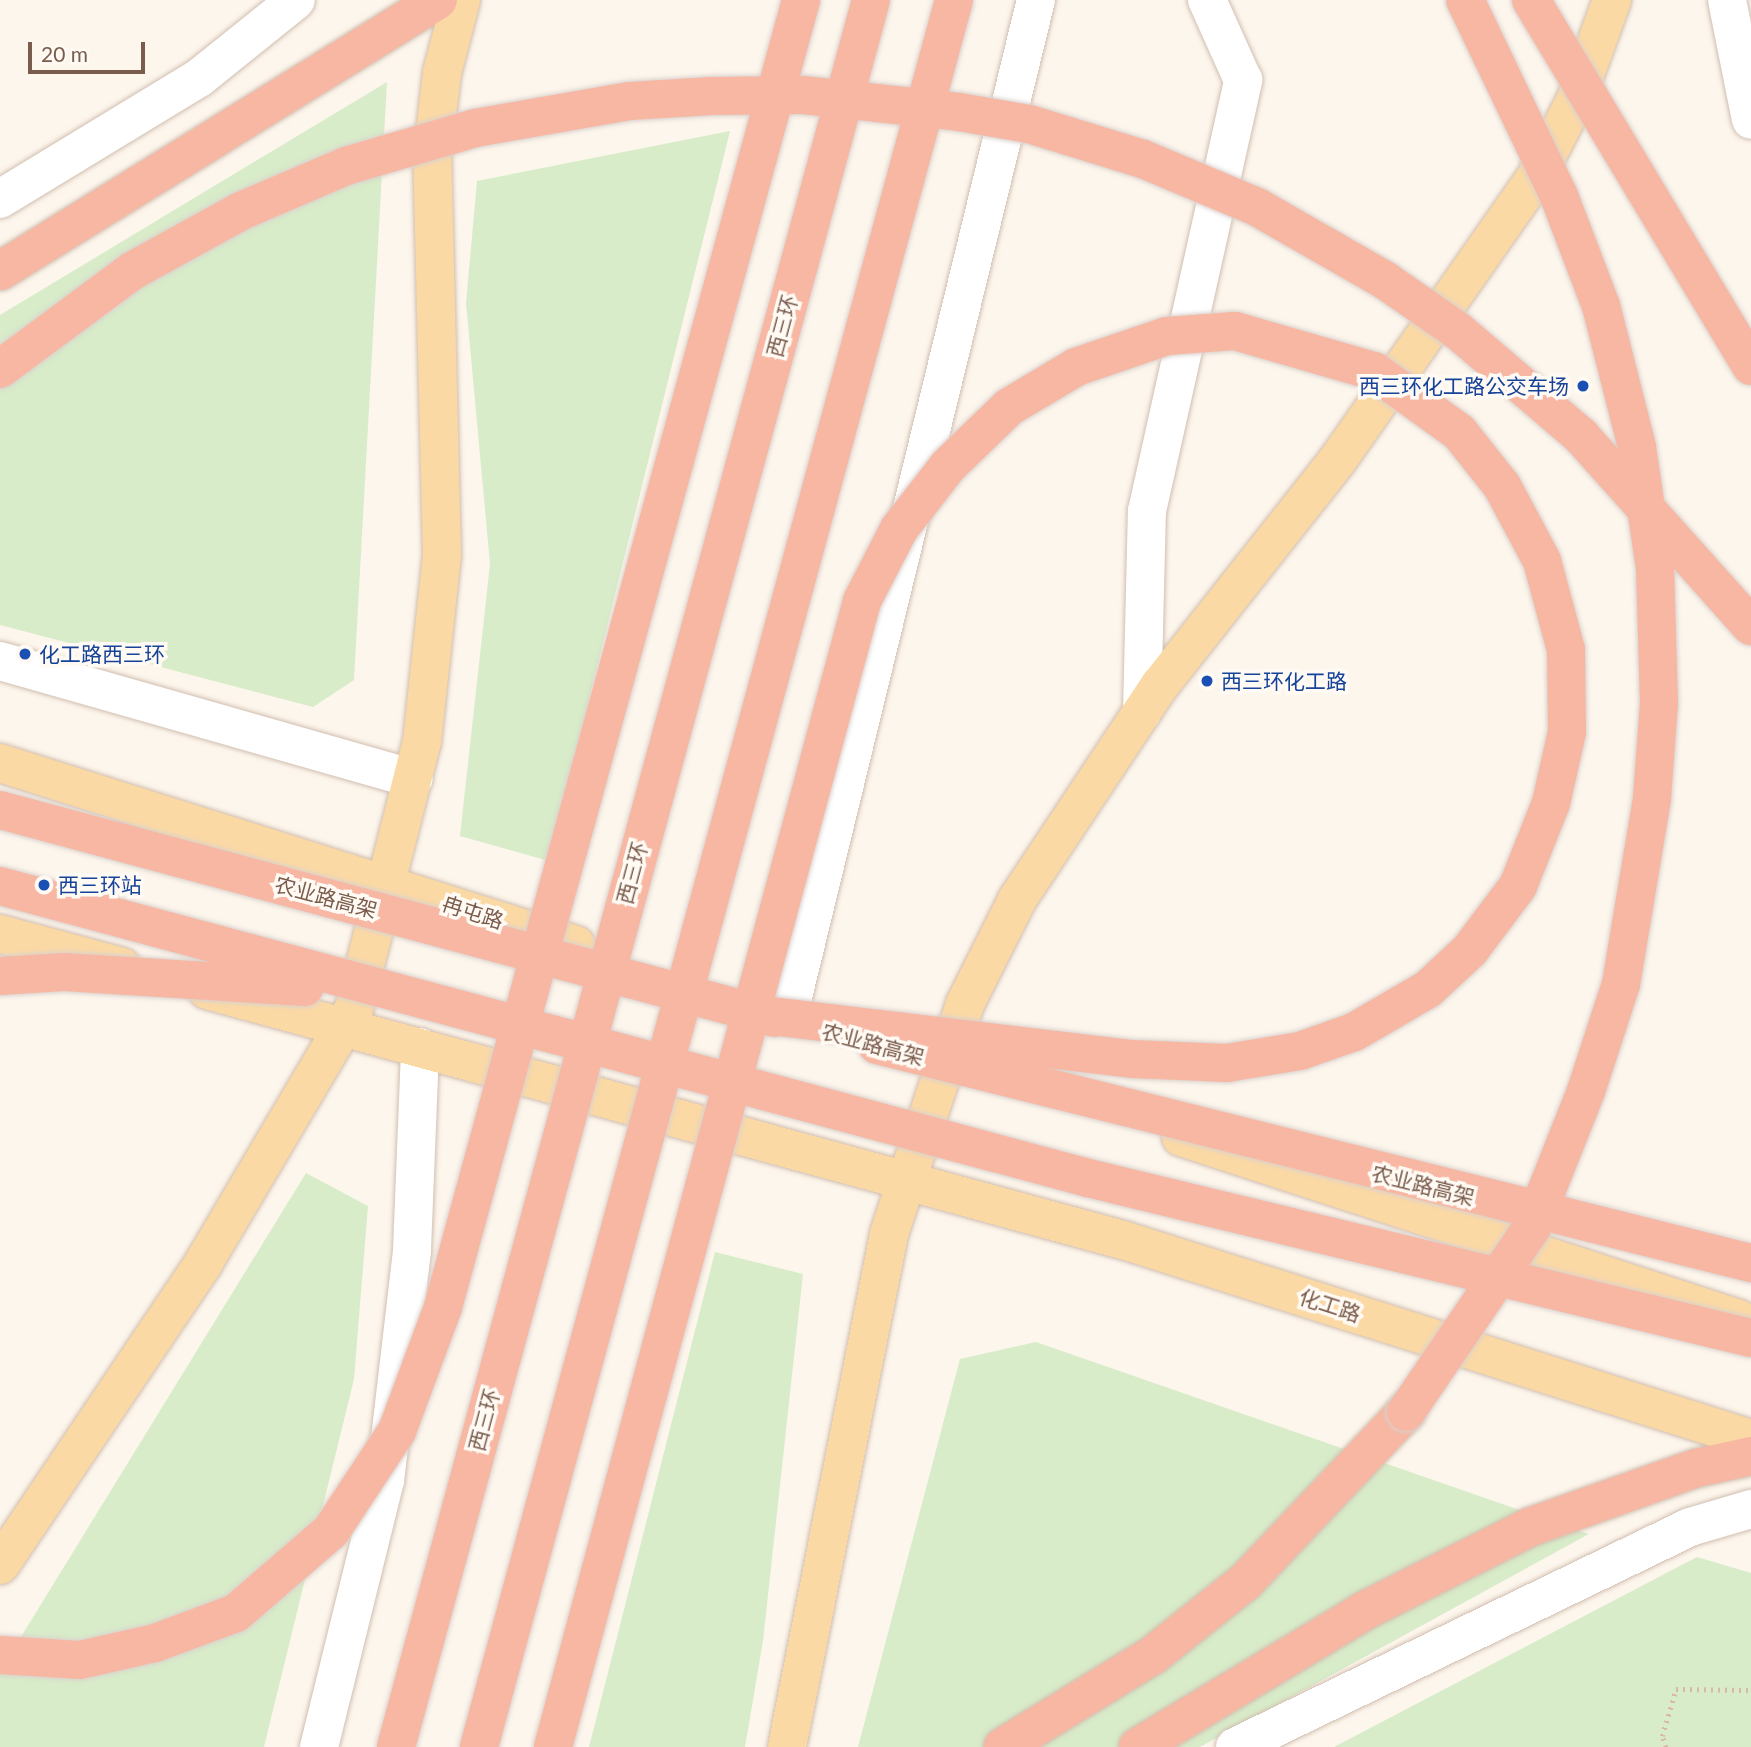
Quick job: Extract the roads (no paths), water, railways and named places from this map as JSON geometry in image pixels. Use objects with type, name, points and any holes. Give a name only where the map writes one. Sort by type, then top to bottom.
[{"type":"highway","points":[[0,271],[438,0]]},
{"type":"highway","points":[[0,1655],[80,1660],[155,1643],[236,1613],[331,1531],[397,1431],[443,1307],[802,0]]},
{"type":"highway","name":"西三环","points":[[396,1747],[871,0]]},
{"type":"highway","points":[[479,1747],[954,0]]},
{"type":"highway","points":[[1003,1747],[1153,1656],[1246,1581],[1406,1412],[1532,1227],[1621,984],[1652,798],[1659,703],[1655,568],[1637,447],[1601,306],[1559,195],[1465,0]]},
{"type":"highway","points":[[1531,0],[1751,366]]},
{"type":"highway","points":[[0,369],[132,271],[241,211],[346,166],[475,128],[630,101],[712,96],[803,95],[958,112],[1030,124],[1143,159],[1257,207],[1386,281],[1458,331],[1581,436],[1751,626]]},
{"type":"highway","points":[[553,1747],[862,601],[898,529],[948,466],[1009,407],[1076,367],[1167,336],[1236,331],[1374,371],[1458,432],[1502,486],[1542,561],[1566,650],[1567,732],[1551,803],[1518,886],[1470,950],[1428,989],[1354,1032],[1300,1051],[1227,1063],[1132,1059],[776,1014]]},
{"type":"highway","name":"农业路高架","points":[[0,810],[776,1014],[1146,1116],[1751,1263]]},
{"type":"highway","points":[[0,886],[1088,1178],[1751,1338]]},
{"type":"highway","points":[[0,976],[64,972],[277,983],[464,1011]]},
{"type":"highway","points":[[1138,1747],[1364,1611],[1531,1527],[1697,1468],[1751,1456]]},
{"type":"main road","points":[[0,1565],[204,1262],[346,1027],[388,886],[414,779],[442,556],[432,158],[442,73],[461,0]]},
{"type":"main road","points":[[787,1747],[846,1426],[907,1177],[965,1004],[1017,900],[1142,712],[1478,265],[1537,175],[1576,99],[1612,0]]},
{"type":"main road","name":"冉屯路","points":[[0,763],[388,886],[776,1014],[945,1063]]},
{"type":"main road","points":[[0,934],[907,1177]]},
{"type":"main road","points":[[945,1063],[1751,1323]]},
{"type":"main road","name":"化工路","points":[[907,1177],[1751,1439]]},
{"type":"street","points":[[0,199],[199,78],[296,0]]},
{"type":"street","points":[[776,1014],[1036,0]]},
{"type":"street","points":[[1142,712],[1147,510],[1243,80],[1207,0]]},
{"type":"street","points":[[1727,0],[1751,120]]},
{"type":"street","points":[[0,661],[414,779]]},
{"type":"street","points":[[319,1747],[385,1481],[412,1250],[420,1047]]},
{"type":"street","points":[[1235,1747],[1690,1527],[1751,1508]]},
{"type":"place","name":"西三环化工路公交车场","points":[[1583,386]]},
{"type":"place","name":"化工路西三环","points":[[25,654]]},
{"type":"place","name":"西三环化工路","points":[[1207,681]]},
{"type":"place","name":"西三环站","points":[[44,885]]}]
